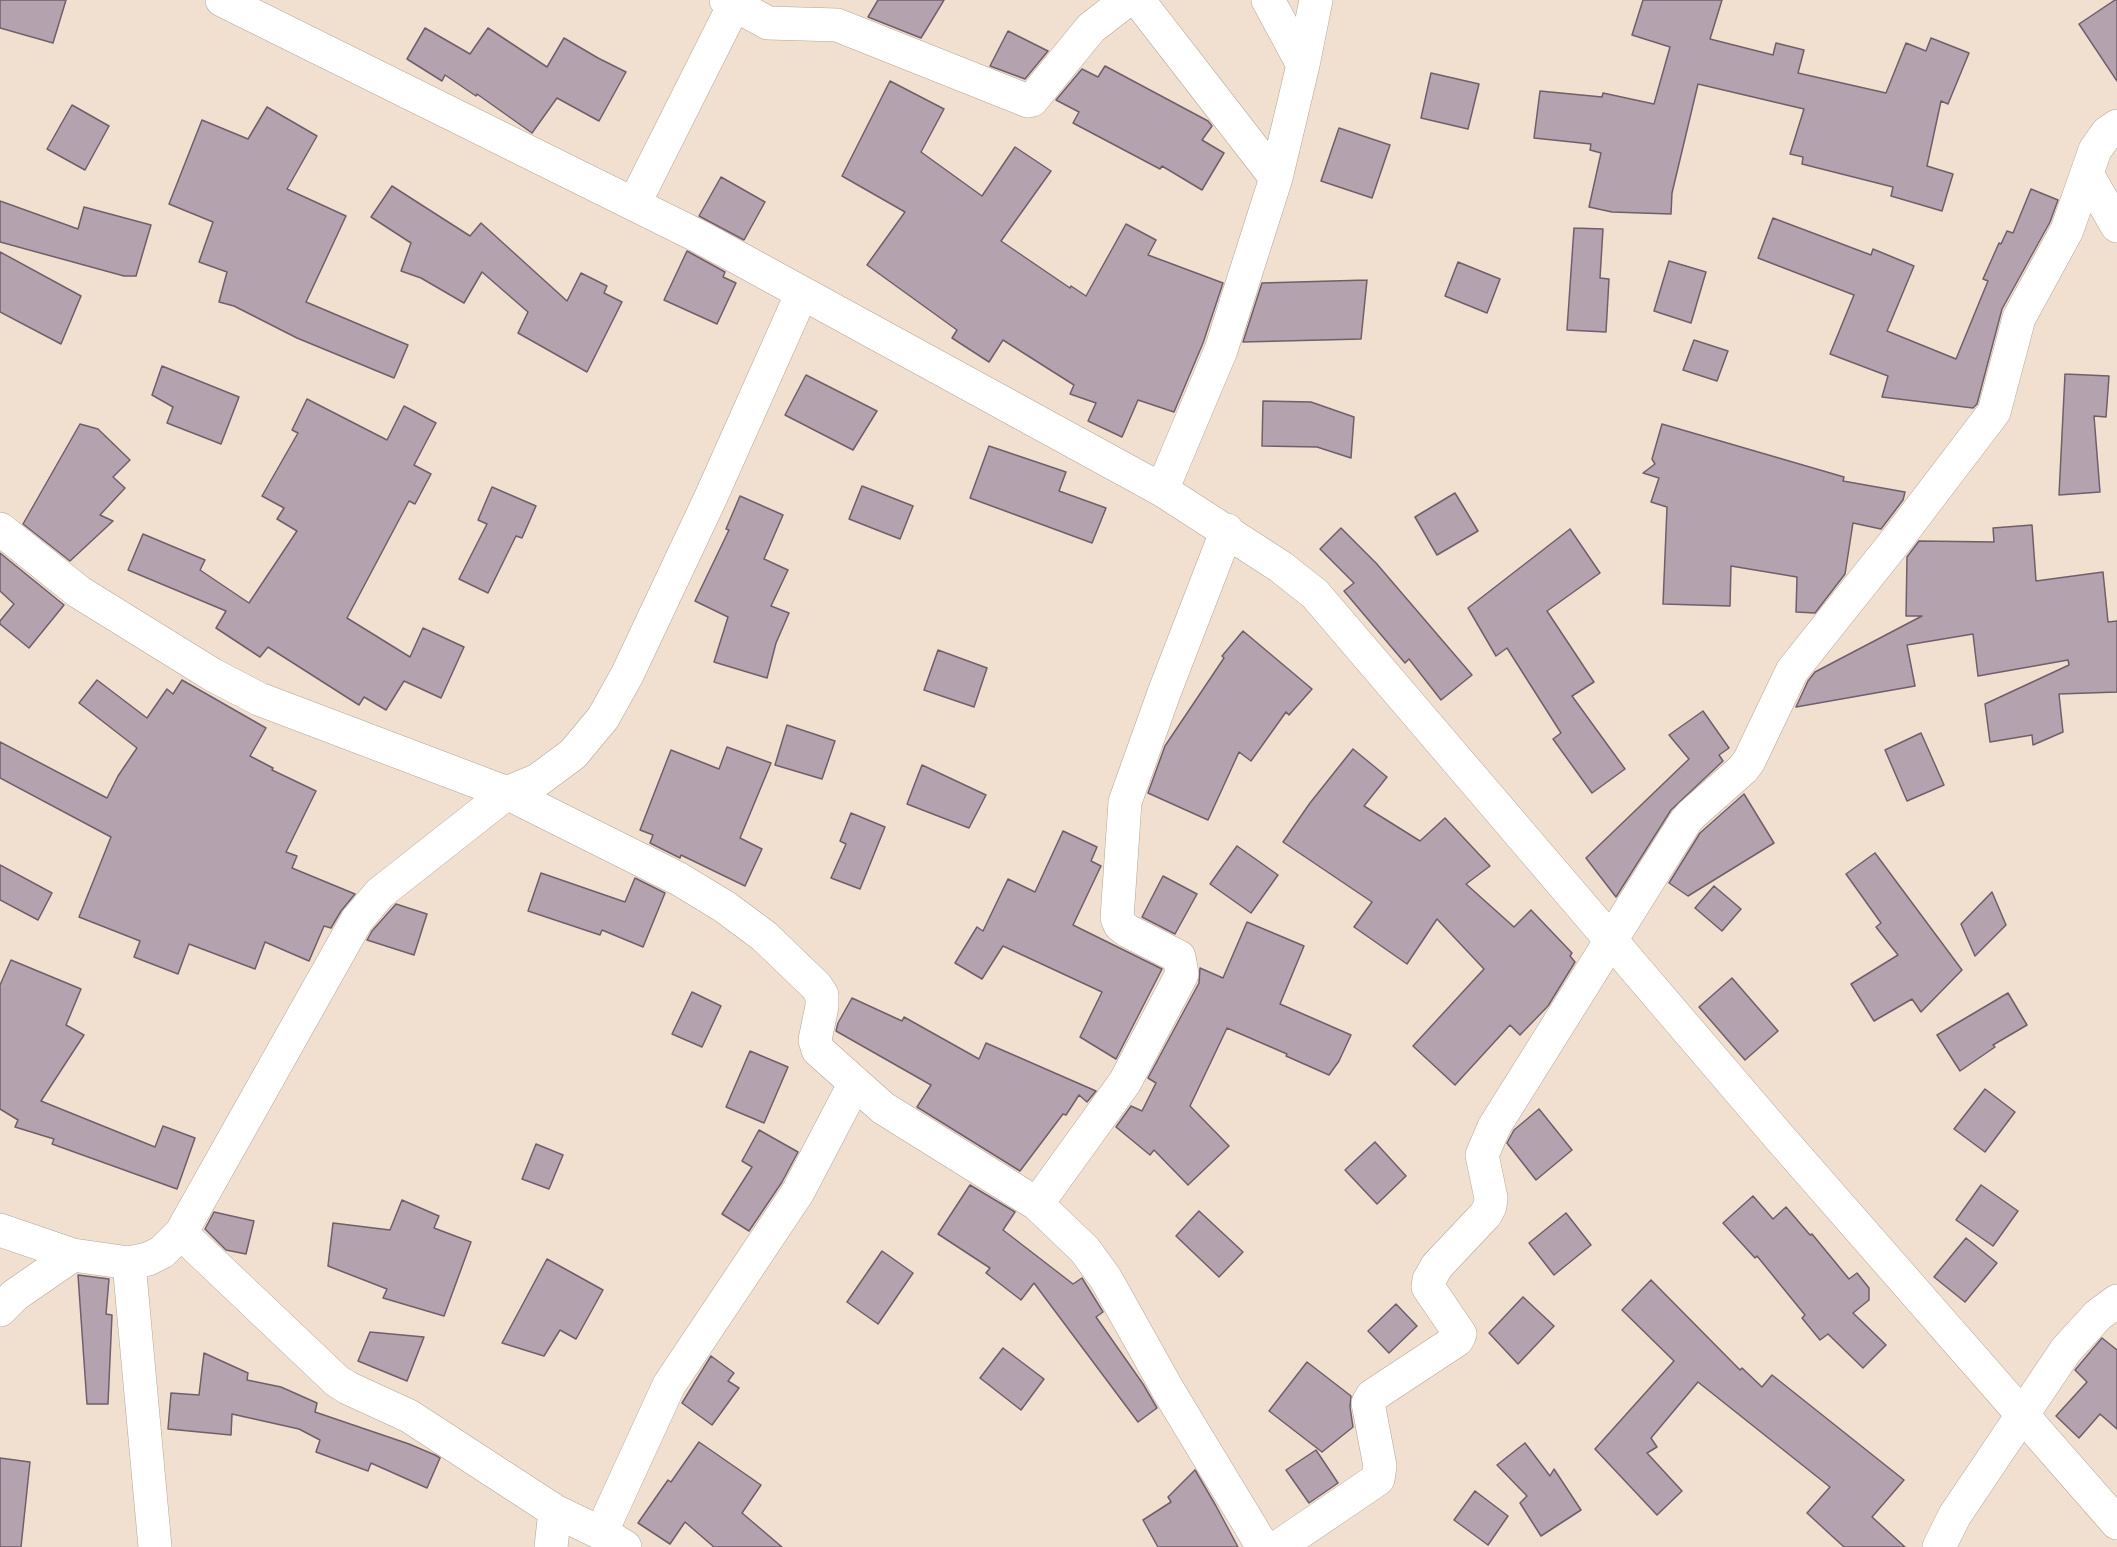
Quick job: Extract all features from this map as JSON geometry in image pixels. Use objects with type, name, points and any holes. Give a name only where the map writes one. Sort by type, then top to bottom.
[{"type":"street","points":[[222,0],[700,237],[1162,490],[1227,530],[1281,567],[1315,594],[2022,1416],[2117,1522]]},
{"type":"street","points":[[634,204],[730,2],[768,23],[837,25],[1028,101],[1035,96],[1090,28],[1127,0]]},
{"type":"street","points":[[1138,0],[1276,178]]},
{"type":"street","points":[[1268,0],[1303,65]]},
{"type":"street","points":[[1162,490],[1221,350],[1276,178],[1316,0]]},
{"type":"street","points":[[1278,1547],[1378,1479],[1380,1466],[1368,1403],[1370,1398],[1457,1340],[1460,1334],[1428,1287],[1429,1280],[1437,1266],[1486,1214],[1490,1206],[1491,1198],[1482,1155],[1486,1142],[1691,814],[1743,769],[1792,671],[1994,412],[2019,318],[2067,230],[2100,142],[2117,126]]},
{"type":"street","points":[[2087,174],[2117,226]]},
{"type":"street","points":[[0,1230],[73,1255],[129,1263],[148,1259],[162,1252],[181,1233],[357,920],[380,893],[507,793],[538,780],[573,754],[603,718],[627,675],[710,500],[802,293]]},
{"type":"street","points":[[0,529],[79,592],[213,675],[259,699],[507,793],[679,879],[724,907],[764,936],[816,986],[822,995],[815,1040],[818,1050],[883,1108],[1037,1204],[1085,1250],[1106,1279],[1168,1390],[1263,1547]]},
{"type":"street","points":[[1037,1204],[1125,1082],[1182,974],[1179,957],[1128,931],[1120,925],[1117,918],[1125,802],[1227,530]]},
{"type":"street","points":[[181,1233],[337,1381],[409,1416],[555,1511],[613,1540],[669,1385],[798,1192],[855,1083]]},
{"type":"street","points":[[0,1310],[15,1294],[73,1255]]},
{"type":"street","points":[[129,1263],[155,1547]]},
{"type":"street","points":[[1938,1547],[1954,1515],[2066,1350],[2098,1315],[2117,1301]]},
{"type":"street","points":[[551,1547],[555,1511]]},
{"type":"building","points":[[0,0],[66,0],[53,43],[0,28]]},
{"type":"building","points":[[878,0],[944,0],[921,38],[868,17]]},
{"type":"building","points":[[1643,0],[1722,0],[1710,39],[1773,55],[1776,43],[1804,50],[1798,73],[1886,93],[1906,43],[1926,51],[1931,38],[1969,53],[1948,104],[1941,101],[1927,166],[1953,174],[1942,211],[1891,196],[1893,187],[1802,164],[1803,157],[1790,154],[1804,109],[1698,84],[1672,193],[1671,214],[1612,212],[1589,207],[1601,153],[1590,150],[1591,144],[1534,138],[1540,91],[1602,97],[1603,93],[1654,104],[1670,47],[1632,35]]},
{"type":"building","points":[[2117,0],[2117,81],[2079,24]]},
{"type":"building","points":[[425,28],[470,54],[488,28],[547,67],[564,38],[626,72],[599,121],[557,98],[532,133],[477,94],[476,96],[445,75],[442,81],[407,59]]},
{"type":"building","points":[[1008,31],[1048,51],[1025,79],[990,66]]},
{"type":"building","points":[[1105,66],[1208,121],[1212,126],[1202,140],[1224,153],[1202,190],[1162,166],[1160,169],[1073,123],[1079,112],[1056,100],[1082,69],[1098,77]]},
{"type":"building","points":[[1431,73],[1479,84],[1468,129],[1421,118]]},
{"type":"building","points":[[890,81],[944,109],[921,152],[982,196],[1015,147],[1051,171],[1001,241],[1070,288],[1071,286],[1086,296],[1126,224],[1156,240],[1148,255],[1223,283],[1203,343],[1174,412],[1138,400],[1122,437],[1088,421],[1096,403],[1070,394],[1074,385],[1003,340],[989,362],[952,338],[957,330],[867,265],[905,212],[842,176]]},
{"type":"building","points":[[72,105],[109,126],[85,170],[47,149]]},
{"type":"building","points":[[267,107],[317,136],[287,189],[346,216],[306,302],[408,345],[394,378],[297,338],[234,306],[219,302],[227,272],[199,262],[213,222],[169,204],[202,120],[248,139]]},
{"type":"building","points":[[1339,128],[1390,145],[1372,198],[1321,181]]},
{"type":"building","points":[[721,177],[765,202],[744,240],[699,216]]},
{"type":"building","points":[[392,186],[470,236],[481,223],[567,301],[581,273],[607,286],[604,293],[622,302],[587,372],[518,333],[528,312],[482,272],[464,303],[421,278],[401,271],[411,243],[371,217]]},
{"type":"building","points":[[2031,189],[2058,200],[2050,222],[2002,309],[1977,404],[1973,408],[1882,397],[1888,376],[1830,354],[1854,295],[1758,258],[1773,218],[1871,255],[1873,249],[1914,266],[1887,331],[1956,359],[1988,281],[1983,279],[1999,243],[2001,244],[2007,231],[2013,233]]},
{"type":"building","points":[[0,201],[78,229],[84,207],[151,225],[136,276],[124,276],[0,242]]},
{"type":"building","points":[[1574,228],[1603,229],[1600,278],[1609,279],[1606,332],[1567,330]]},
{"type":"building","points":[[687,251],[725,272],[723,277],[736,283],[717,324],[664,300]]},
{"type":"building","points":[[0,252],[81,296],[61,344],[0,312]]},
{"type":"building","points":[[1669,261],[1706,272],[1691,323],[1654,311]]},
{"type":"building","points":[[1458,262],[1500,279],[1487,313],[1445,296]]},
{"type":"building","points":[[1367,280],[1361,339],[1243,342],[1262,283]]},
{"type":"building","points":[[1694,340],[1728,351],[1717,381],[1683,370]]},
{"type":"building","points":[[162,366],[239,397],[221,444],[167,423],[173,407],[152,395]]},
{"type":"building","points":[[2065,374],[2109,376],[2106,417],[2094,416],[2100,492],[2059,495]]},
{"type":"building","points":[[806,375],[877,411],[853,450],[785,415]]},
{"type":"building","points":[[307,399],[387,440],[404,406],[436,423],[414,465],[431,474],[415,504],[409,501],[347,618],[410,657],[423,628],[464,647],[441,698],[404,681],[386,710],[364,697],[359,705],[268,647],[260,657],[216,628],[226,611],[128,570],[143,534],[205,560],[200,570],[249,603],[297,531],[277,519],[284,508],[262,496],[298,433],[292,430]]},
{"type":"building","points":[[1263,401],[1311,402],[1354,417],[1351,458],[1317,447],[1262,446]]},
{"type":"building","points":[[80,424],[98,429],[130,460],[113,477],[125,488],[100,515],[113,521],[70,561],[23,524]]},
{"type":"building","points":[[1662,424],[1844,477],[1843,481],[1905,492],[1903,500],[1881,529],[1853,523],[1845,574],[1815,613],[1796,612],[1797,577],[1731,566],[1730,606],[1663,604],[1667,507],[1651,502],[1659,478],[1643,473],[1655,464],[1652,459]]},
{"type":"building","points":[[989,446],[1066,472],[1059,491],[1106,508],[1092,543],[970,498]]},
{"type":"building","points":[[862,486],[913,506],[900,539],[849,519]]},
{"type":"building","points":[[492,487],[536,506],[522,538],[516,536],[488,593],[459,579],[487,524],[478,520]]},
{"type":"building","points":[[1455,493],[1478,531],[1437,555],[1415,517]]},
{"type":"building","points":[[740,496],[783,515],[764,559],[788,570],[771,606],[789,613],[776,643],[767,678],[714,662],[728,617],[695,601],[729,530],[726,529]]},
{"type":"building","points":[[2032,525],[2036,581],[2103,572],[2108,622],[2117,621],[2117,692],[2059,694],[2063,732],[2033,745],[2032,735],[1990,742],[1985,704],[2069,665],[2068,660],[1978,676],[1973,634],[1907,645],[1915,686],[1796,707],[1808,681],[1815,672],[1922,616],[1906,616],[1907,557],[1919,541],[1994,542],[1993,528]]},
{"type":"building","points":[[1341,528],[1376,563],[1472,675],[1441,700],[1409,659],[1405,663],[1344,591],[1354,583],[1320,549]]},
{"type":"building","points":[[1570,529],[1600,573],[1547,611],[1594,682],[1572,696],[1625,769],[1592,793],[1553,739],[1561,733],[1507,648],[1496,656],[1468,608]]},
{"type":"building","points":[[0,553],[64,605],[29,648],[0,624],[14,604],[0,591]]},
{"type":"building","points":[[1243,631],[1312,689],[1289,715],[1286,712],[1251,761],[1239,752],[1208,820],[1148,793],[1165,746],[1224,658],[1222,656]]},
{"type":"building","points":[[938,650],[987,668],[974,707],[924,690]]},
{"type":"building","points":[[97,680],[147,718],[167,689],[173,694],[182,680],[266,728],[250,756],[273,768],[272,770],[316,791],[286,852],[297,856],[292,868],[355,894],[331,928],[324,926],[309,961],[265,942],[255,969],[189,944],[178,974],[134,957],[140,941],[79,917],[111,837],[0,778],[0,742],[107,798],[118,776],[137,748],[79,703]]},
{"type":"building","points":[[1703,711],[1729,748],[1719,755],[1723,761],[1671,810],[1616,897],[1586,858],[1689,759],[1669,735]]},
{"type":"building","points":[[787,725],[835,741],[822,779],[775,765]]},
{"type":"building","points":[[1921,733],[1944,785],[1907,801],[1885,750]]},
{"type":"building","points":[[727,747],[771,763],[740,838],[762,849],[745,886],[681,855],[680,858],[650,843],[653,835],[640,830],[671,750],[719,769]]},
{"type":"building","points":[[1353,749],[1387,777],[1364,806],[1420,841],[1445,818],[1490,866],[1466,884],[1514,927],[1531,910],[1572,953],[1570,956],[1575,962],[1548,1006],[1520,1035],[1510,1025],[1455,1085],[1413,1046],[1484,969],[1437,919],[1407,964],[1354,927],[1372,902],[1283,842],[1310,803]]},
{"type":"building","points":[[922,765],[986,795],[969,828],[907,804]]},
{"type":"building","points":[[1744,794],[1774,843],[1688,896],[1669,883],[1700,833]]},
{"type":"building","points":[[851,813],[885,827],[860,889],[831,878],[846,844],[840,841]]},
{"type":"building","points":[[1063,831],[1097,847],[1091,861],[1101,866],[1073,925],[1162,969],[1116,1059],[1080,1037],[1102,992],[1003,946],[982,979],[955,963],[977,927],[983,931],[1008,879],[1035,892]]},
{"type":"building","points":[[1237,846],[1278,875],[1251,913],[1210,884]]},
{"type":"building","points":[[1875,853],[1962,970],[1921,1012],[1912,999],[1874,1021],[1851,984],[1898,955],[1876,927],[1881,923],[1846,874]]},
{"type":"building","points":[[0,865],[52,893],[38,920],[0,900]]},
{"type":"building","points":[[541,873],[625,902],[635,878],[665,893],[643,947],[602,930],[600,935],[528,911]]},
{"type":"building","points":[[1163,876],[1197,894],[1175,934],[1142,917]]},
{"type":"building","points":[[1714,886],[1741,909],[1722,931],[1695,908]]},
{"type":"building","points":[[1992,892],[2006,925],[1975,956],[1961,924]]},
{"type":"building","points":[[396,904],[427,914],[414,955],[367,940]]},
{"type":"building","points":[[1247,922],[1304,946],[1280,1004],[1351,1035],[1339,1061],[1329,1075],[1227,1028],[1190,1106],[1229,1146],[1188,1185],[1154,1150],[1150,1155],[1116,1127],[1131,1106],[1142,1111],[1156,1083],[1148,1078],[1199,983],[1200,968],[1223,978]]},
{"type":"building","points":[[11,960],[81,989],[66,1025],[84,1035],[41,1101],[155,1147],[163,1126],[195,1138],[177,1189],[52,1144],[54,1139],[15,1127],[18,1120],[0,1109],[0,985]]},
{"type":"building","points":[[1732,978],[1778,1031],[1745,1060],[1699,1007]]},
{"type":"building","points":[[692,992],[721,1006],[702,1047],[672,1034]]},
{"type":"building","points":[[2008,993],[2027,1025],[1993,1045],[1995,1047],[1960,1071],[1937,1035]]},
{"type":"building","points":[[852,998],[902,1021],[904,1017],[979,1059],[986,1043],[1096,1091],[1087,1102],[1079,1095],[1066,1115],[1063,1114],[1020,1171],[917,1107],[931,1085],[836,1031]]},
{"type":"building","points":[[750,1051],[788,1067],[764,1123],[726,1107]]},
{"type":"building","points":[[1985,1089],[2015,1112],[1985,1152],[1954,1129]]},
{"type":"building","points":[[1539,1109],[1572,1150],[1536,1180],[1507,1143],[1514,1130]]},
{"type":"building","points":[[759,1130],[798,1152],[782,1182],[749,1231],[722,1214],[752,1167],[742,1161]]},
{"type":"building","points":[[1375,1142],[1406,1176],[1377,1204],[1345,1170]]},
{"type":"building","points":[[536,1144],[563,1155],[549,1189],[522,1179]]},
{"type":"building","points":[[970,1185],[1015,1212],[1003,1230],[1073,1284],[1082,1278],[1103,1312],[1096,1317],[1157,1408],[1138,1422],[1034,1283],[1021,1300],[986,1273],[990,1268],[938,1234]]},
{"type":"building","points":[[1981,1185],[2018,1211],[1993,1246],[1956,1220]]},
{"type":"building","points":[[1753,1196],[1773,1219],[1786,1207],[1849,1279],[1857,1273],[1869,1288],[1869,1300],[1853,1313],[1886,1345],[1863,1368],[1828,1334],[1820,1340],[1802,1318],[1805,1315],[1757,1256],[1755,1258],[1723,1223]]},
{"type":"building","points":[[402,1200],[439,1216],[434,1228],[471,1242],[444,1316],[383,1298],[387,1289],[328,1266],[333,1223],[390,1230]]},
{"type":"building","points":[[1199,1211],[1243,1252],[1219,1277],[1176,1236]]},
{"type":"building","points":[[214,1212],[254,1221],[246,1254],[226,1250],[205,1229]]},
{"type":"building","points":[[1566,1213],[1591,1245],[1554,1275],[1529,1243]]},
{"type":"building","points":[[1966,1238],[1997,1263],[1965,1302],[1934,1277]]},
{"type":"building","points":[[882,1251],[913,1273],[878,1324],[847,1302]]},
{"type":"building","points":[[547,1259],[603,1290],[576,1339],[560,1330],[544,1356],[502,1343]]},
{"type":"building","points":[[78,1275],[109,1279],[106,1314],[112,1315],[108,1404],[87,1404]]},
{"type":"building","points":[[1651,1280],[1740,1370],[1742,1368],[1762,1387],[1772,1375],[1904,1480],[1872,1517],[1905,1547],[1844,1547],[1807,1513],[1830,1487],[1698,1382],[1651,1438],[1657,1447],[1647,1453],[1682,1491],[1657,1515],[1595,1449],[1674,1361],[1622,1310]]},
{"type":"building","points":[[1523,1297],[1554,1326],[1518,1364],[1489,1333]]},
{"type":"building","points":[[1396,1304],[1417,1326],[1389,1353],[1368,1331]]},
{"type":"building","points":[[370,1332],[424,1337],[407,1381],[358,1361]]},
{"type":"building","points":[[2102,1338],[2117,1350],[2117,1429],[2100,1414],[2079,1438],[2056,1416],[2087,1382],[2075,1370]]},
{"type":"building","points":[[1003,1348],[1044,1379],[1021,1410],[980,1378]]},
{"type":"building","points":[[204,1353],[248,1373],[247,1380],[281,1387],[317,1403],[315,1412],[409,1444],[440,1458],[427,1488],[371,1463],[368,1471],[316,1452],[320,1440],[299,1429],[232,1414],[231,1435],[168,1429],[171,1393],[199,1395]]},
{"type":"building","points":[[711,1356],[734,1373],[728,1381],[739,1388],[712,1425],[682,1403]]},
{"type":"building","points":[[1307,1362],[1351,1396],[1353,1427],[1322,1452],[1269,1411]]},
{"type":"building","points":[[699,1442],[761,1485],[742,1513],[782,1547],[714,1547],[685,1522],[670,1544],[638,1523],[668,1480],[671,1482]]},
{"type":"building","points":[[1525,1443],[1550,1476],[1554,1469],[1581,1510],[1541,1536],[1520,1503],[1527,1496],[1497,1465]]},
{"type":"building","points":[[1316,1450],[1338,1483],[1309,1503],[1286,1470]]},
{"type":"building","points":[[0,1458],[30,1462],[21,1547],[0,1547]]},
{"type":"building","points":[[1195,1470],[1238,1547],[1158,1547],[1143,1520],[1171,1502],[1168,1497]]},
{"type":"building","points":[[1475,1491],[1508,1516],[1488,1545],[1454,1520]]}]
